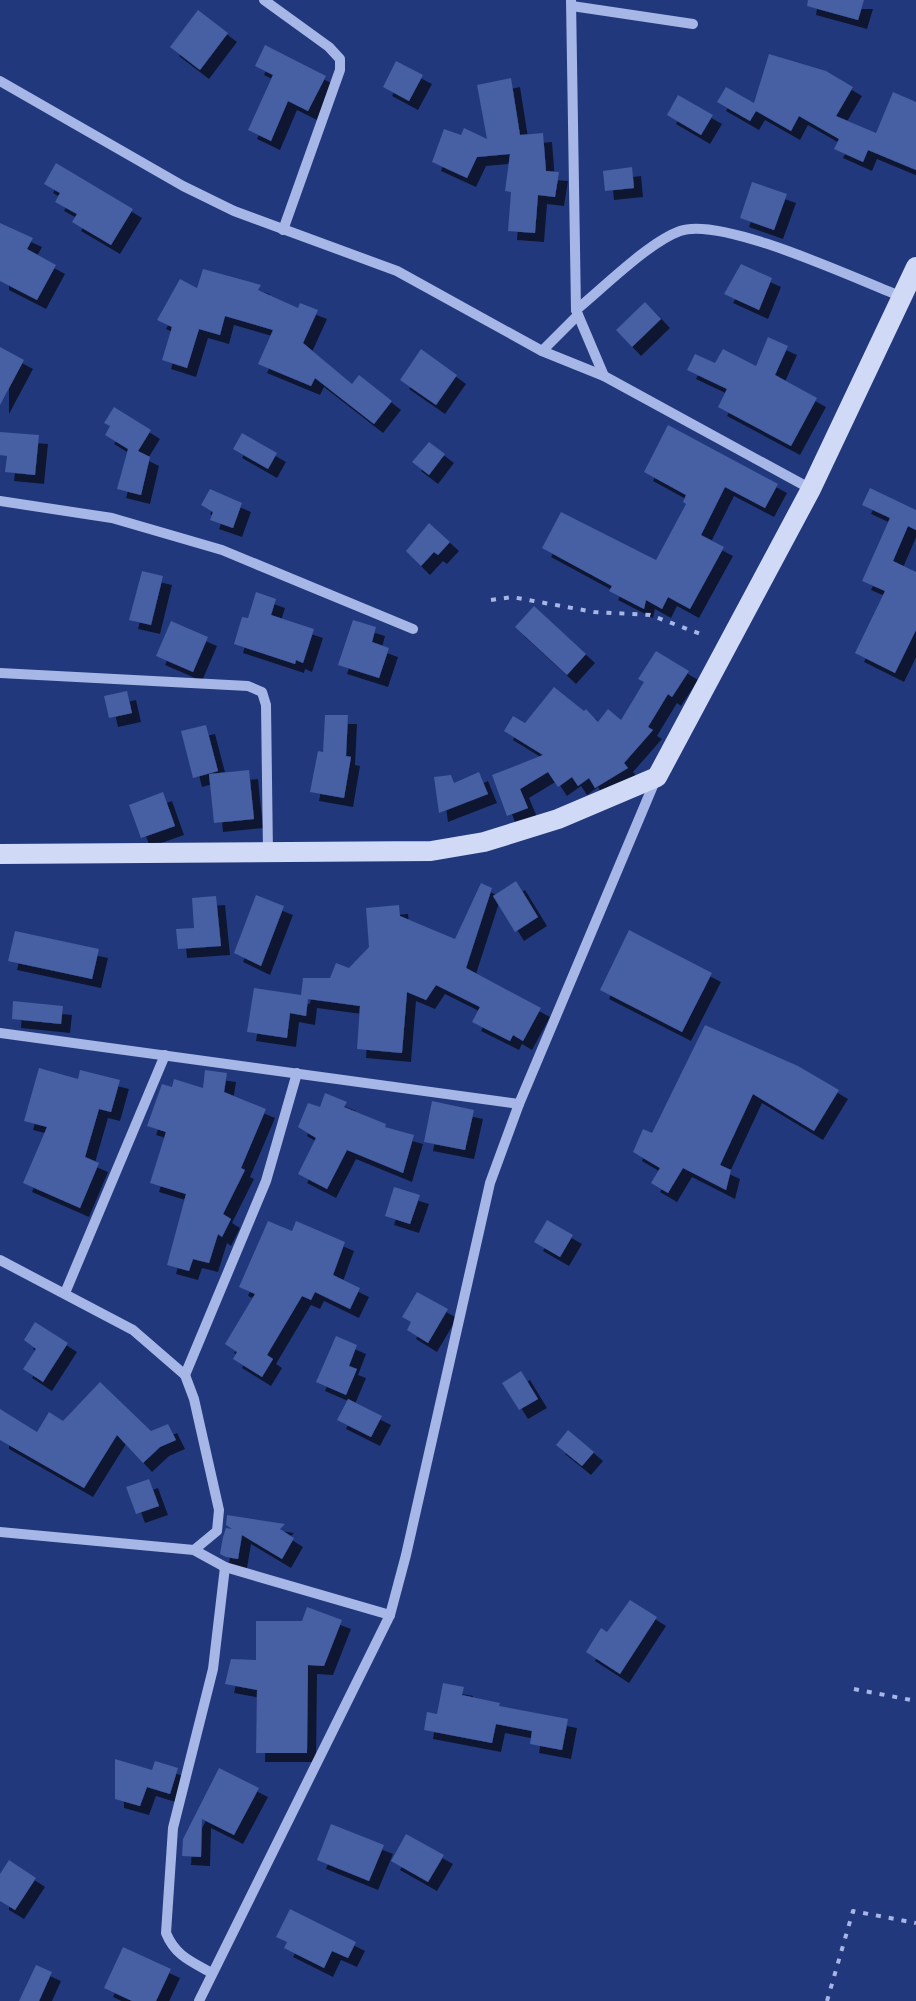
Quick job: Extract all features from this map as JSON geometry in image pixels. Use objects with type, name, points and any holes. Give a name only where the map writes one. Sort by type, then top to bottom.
[{"type":"street","points":[[264,0],[340,59],[340,70],[283,230]]},
{"type":"street","points":[[604,376],[577,313],[572,3],[693,24]]},
{"type":"street","points":[[0,81],[183,186],[234,211],[397,271],[542,351],[604,376],[811,490]]},
{"type":"street","points":[[542,351],[577,313],[647,252],[682,230],[740,234],[900,296]]},
{"type":"street","points":[[198,2001],[390,1615],[490,1183],[519,1104],[657,777],[811,490],[916,266]]},
{"type":"street","points":[[0,501],[112,518],[222,550],[413,629]]},
{"type":"street","points":[[0,673],[248,686],[262,692],[266,705],[268,854]]},
{"type":"street","points":[[0,854],[430,851],[484,842],[558,819],[657,777]]},
{"type":"street","points":[[0,1033],[519,1104]]},
{"type":"street","points":[[65,1293],[165,1054]]},
{"type":"street","points":[[185,1375],[266,1181],[297,1073]]},
{"type":"street","points":[[0,1260],[133,1330],[185,1375],[194,1399],[218,1510],[217,1531],[194,1550]]},
{"type":"street","points":[[0,1532],[194,1550],[225,1567],[390,1615]]},
{"type":"street","points":[[210,1972],[180,1956],[166,1933],[174,1828],[213,1669],[225,1567]]},
{"type":"path","points":[[491,600],[512,597],[594,612],[650,615],[729,644]]},
{"type":"path","points":[[854,1689],[916,1701]]},
{"type":"path","points":[[827,2001],[853,1911],[916,1923]]},
{"type":"building","points":[[808,0],[864,0],[858,20],[807,6]]},
{"type":"building","points":[[198,10],[228,33],[200,70],[170,47]]},
{"type":"building","points":[[265,45],[326,76],[308,111],[288,101],[271,141],[248,130],[273,75],[255,66]]},
{"type":"building","points":[[769,54],[826,71],[853,87],[836,116],[876,133],[893,92],[916,102],[916,170],[868,150],[863,162],[834,149],[839,139],[799,116],[791,131],[756,111],[750,121],[717,102],[726,87],[754,103]]},
{"type":"building","points":[[396,61],[423,75],[409,101],[383,87]]},
{"type":"building","points":[[511,78],[520,135],[543,133],[546,171],[559,172],[555,197],[538,195],[535,233],[508,231],[511,192],[505,191],[510,154],[477,157],[467,178],[432,162],[444,129],[461,135],[464,128],[487,139],[477,85]]},
{"type":"building","points":[[678,95],[713,115],[701,135],[667,115]]},
{"type":"building","points":[[56,163],[133,209],[111,245],[72,222],[77,214],[55,202],[60,193],[44,184]]},
{"type":"building","points":[[632,167],[634,188],[605,191],[603,171]]},
{"type":"building","points":[[752,182],[787,194],[774,230],[740,218]]},
{"type":"building","points":[[0,223],[33,238],[27,249],[56,265],[37,300],[0,281]]},
{"type":"building","points":[[741,264],[772,278],[759,310],[724,294]]},
{"type":"building","points":[[203,269],[261,285],[258,290],[298,308],[300,303],[318,310],[303,343],[352,384],[359,375],[392,401],[374,424],[315,378],[311,386],[258,364],[273,330],[225,316],[220,335],[199,329],[187,368],[162,360],[172,327],[157,320],[180,279],[197,288]]},
{"type":"building","points":[[645,302],[661,319],[632,347],[616,330]]},
{"type":"building","points":[[768,337],[788,346],[775,375],[817,398],[791,446],[718,407],[727,389],[687,370],[695,354],[715,363],[723,349],[756,366]]},
{"type":"building","points":[[0,347],[24,360],[0,405]]},
{"type":"building","points":[[421,349],[457,375],[436,405],[400,380]]},
{"type":"building","points":[[114,407],[151,430],[138,451],[150,457],[141,495],[117,489],[128,449],[105,435],[110,426],[104,423]]},
{"type":"building","points":[[668,425],[778,484],[765,508],[725,487],[701,535],[724,547],[690,609],[668,597],[662,609],[646,600],[644,609],[609,591],[612,586],[542,548],[561,512],[656,560],[686,504],[686,495],[644,472]]},
{"type":"building","points":[[0,432],[39,435],[35,475],[5,472],[7,456],[0,455]]},
{"type":"building","points":[[242,433],[277,453],[268,469],[233,449]]},
{"type":"building","points":[[429,442],[445,454],[429,475],[412,462]]},
{"type":"building","points":[[870,488],[916,510],[916,530],[908,526],[893,561],[916,572],[916,630],[895,673],[855,653],[885,591],[862,581],[890,518],[862,505]]},
{"type":"building","points":[[210,489],[242,503],[233,528],[210,520],[213,512],[201,505]]},
{"type":"building","points":[[429,523],[450,542],[421,566],[406,551]]},
{"type":"building","points":[[142,571],[163,576],[151,625],[129,620]]},
{"type":"building","points":[[256,592],[276,599],[271,615],[314,629],[303,663],[296,660],[295,664],[234,644],[242,617],[248,618]]},
{"type":"building","points":[[534,606],[586,654],[567,675],[515,627]]},
{"type":"building","points":[[353,620],[376,627],[372,642],[389,648],[379,678],[338,665]]},
{"type":"building","points":[[171,621],[208,637],[193,672],[156,656]]},
{"type":"building","points":[[656,651],[689,671],[672,697],[668,694],[648,727],[653,730],[624,763],[628,768],[595,788],[589,778],[578,786],[572,777],[558,787],[548,772],[520,789],[528,808],[507,816],[492,775],[543,755],[504,731],[513,716],[525,723],[554,687],[598,722],[608,709],[621,720],[644,682],[638,679]]},
{"type":"building","points":[[127,691],[132,713],[109,718],[104,696]]},
{"type":"building","points":[[325,715],[348,715],[346,756],[351,757],[344,798],[310,792],[318,751],[323,752]]},
{"type":"building","points":[[206,725],[218,771],[193,778],[181,731]]},
{"type":"building","points":[[249,770],[254,819],[214,823],[209,774]]},
{"type":"building","points":[[479,772],[488,794],[439,813],[434,777],[451,775],[454,783]]},
{"type":"building","points":[[163,792],[175,826],[141,838],[129,805]]},
{"type":"building","points":[[516,881],[538,917],[515,932],[493,896]]},
{"type":"building","points":[[481,883],[492,888],[466,968],[541,1008],[523,1041],[513,1035],[510,1041],[472,1022],[480,1007],[436,985],[426,1000],[407,992],[402,1053],[357,1049],[360,1006],[308,999],[306,1016],[290,1013],[287,1038],[247,1032],[254,988],[301,995],[303,978],[330,978],[336,963],[349,968],[369,947],[366,908],[399,905],[400,916],[455,939]]},
{"type":"building","points":[[256,895],[284,906],[261,966],[234,953]]},
{"type":"building","points":[[216,896],[221,946],[178,949],[176,929],[194,928],[192,898]]},
{"type":"building","points":[[629,930],[712,973],[682,1032],[600,990]]},
{"type":"building","points":[[15,931],[99,949],[92,979],[8,961]]},
{"type":"building","points":[[13,1001],[63,1006],[61,1024],[12,1019]]},
{"type":"building","points":[[705,1025],[798,1066],[839,1090],[814,1131],[753,1094],[720,1165],[731,1170],[726,1190],[683,1168],[668,1193],[651,1183],[660,1168],[633,1152],[643,1129],[652,1133]]},
{"type":"building","points":[[39,1068],[78,1079],[80,1070],[120,1080],[111,1112],[99,1109],[85,1157],[99,1163],[80,1208],[23,1183],[47,1127],[24,1121]]},
{"type":"building","points":[[205,1070],[227,1073],[224,1092],[266,1109],[241,1168],[245,1170],[223,1214],[231,1219],[222,1237],[218,1234],[209,1263],[193,1259],[189,1271],[167,1265],[186,1194],[150,1183],[166,1132],[147,1126],[162,1084],[172,1087],[174,1079],[203,1088]]},
{"type":"building","points":[[325,1093],[347,1102],[344,1107],[386,1124],[385,1127],[414,1135],[403,1173],[347,1150],[327,1189],[298,1174],[316,1138],[298,1127],[308,1103],[320,1107]]},
{"type":"building","points":[[432,1101],[474,1110],[465,1150],[424,1142]]},
{"type":"building","points":[[394,1187],[420,1195],[410,1224],[385,1216]]},
{"type":"building","points":[[547,1220],[573,1235],[560,1257],[534,1242]]},
{"type":"building","points":[[268,1221],[292,1231],[296,1221],[345,1242],[333,1275],[360,1288],[350,1309],[315,1292],[311,1300],[302,1296],[267,1355],[273,1359],[262,1377],[233,1359],[237,1352],[225,1344],[255,1294],[239,1287]]},
{"type":"building","points":[[417,1292],[448,1309],[428,1343],[407,1330],[411,1322],[402,1317]]},
{"type":"building","points":[[35,1322],[68,1343],[43,1382],[23,1369],[36,1349],[24,1340]]},
{"type":"building","points":[[336,1336],[357,1345],[349,1366],[357,1369],[346,1395],[316,1382]]},
{"type":"building","points":[[521,1371],[538,1399],[519,1410],[502,1383]]},
{"type":"building","points":[[100,1382],[151,1431],[168,1424],[176,1440],[160,1447],[143,1463],[117,1435],[84,1488],[0,1440],[0,1409],[37,1432],[49,1412],[63,1421]]},
{"type":"building","points":[[348,1399],[382,1416],[371,1437],[337,1420]]},
{"type":"building","points":[[568,1430],[594,1452],[582,1466],[556,1445]]},
{"type":"building","points":[[149,1479],[159,1506],[136,1514],[126,1487]]},
{"type":"building","points":[[227,1515],[285,1524],[280,1529],[294,1538],[282,1559],[242,1535],[238,1559],[226,1557],[220,1554],[226,1528],[232,1529],[226,1525]]},
{"type":"building","points":[[630,1600],[657,1617],[620,1674],[586,1652],[601,1628],[607,1632]]},
{"type":"building","points":[[307,1607],[342,1620],[324,1666],[308,1665],[307,1753],[256,1753],[257,1690],[225,1684],[231,1659],[256,1660],[256,1621],[302,1621]]},
{"type":"building","points":[[443,1683],[464,1687],[462,1695],[500,1703],[499,1706],[568,1719],[562,1750],[530,1744],[532,1731],[496,1724],[492,1743],[424,1730],[427,1712],[437,1714]]},
{"type":"building","points":[[115,1759],[152,1770],[155,1761],[178,1768],[170,1794],[147,1787],[140,1806],[115,1799]]},
{"type":"building","points":[[219,1768],[259,1788],[234,1835],[202,1819],[201,1857],[182,1856],[183,1839]]},
{"type":"building","points":[[331,1824],[384,1845],[369,1881],[317,1860]]},
{"type":"building","points":[[406,1834],[444,1855],[428,1882],[391,1861]]},
{"type":"building","points":[[9,1860],[36,1878],[15,1910],[0,1901],[0,1874]]},
{"type":"building","points":[[290,1909],[356,1942],[348,1958],[332,1951],[324,1968],[284,1948],[287,1942],[276,1937]]},
{"type":"building","points":[[123,1947],[171,1969],[156,2001],[132,2001],[104,1988]]},
{"type":"building","points":[[36,1965],[52,1972],[39,2001],[19,2001]]}]
